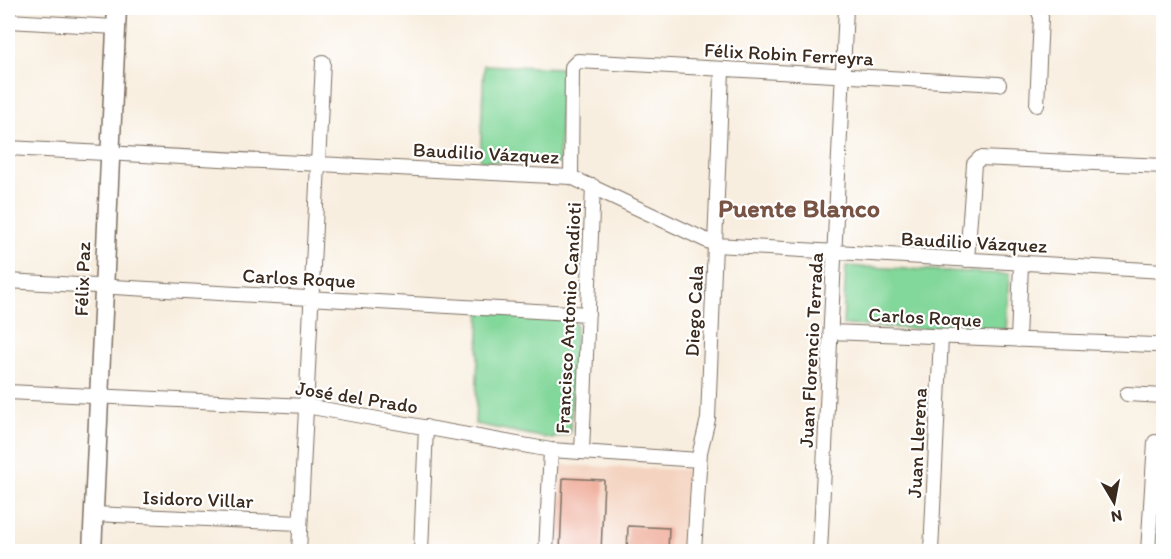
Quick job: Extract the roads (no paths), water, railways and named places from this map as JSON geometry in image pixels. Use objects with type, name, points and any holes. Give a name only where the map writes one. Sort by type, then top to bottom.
[{"type":"main road","name":"Félix Paz","points":[[92,552],[117,8]]},
{"type":"street","name":"Juan Florencio Terrada","points":[[820,552],[846,8]]},
{"type":"street","points":[[1036,8],[1041,17],[1037,105]]},
{"type":"street","points":[[8,21],[116,27]]},
{"type":"street","name":"Félix Robin Ferreyra","points":[[578,61],[999,84]]},
{"type":"street","name":"Francisco Antonio Candioti","points":[[571,177],[572,67],[578,61]]},
{"type":"street","points":[[299,552],[323,62]]},
{"type":"street","name":"Diego Cala","points":[[694,552],[699,460],[708,419],[722,70]]},
{"type":"street","name":"Baudilio Vázquez","points":[[8,148],[571,177],[716,245],[835,254],[1164,271]]},
{"type":"street","points":[[968,260],[974,164],[980,158],[1164,166]]},
{"type":"street","name":"Francisco Antonio Candioti","points":[[582,452],[594,186]]},
{"type":"street","points":[[1017,340],[1021,264]]},
{"type":"street","name":"Carlos Roque","points":[[8,281],[588,314]]},
{"type":"street","name":"Carlos Roque","points":[[831,332],[1154,345]]},
{"type":"street","name":"Juan Llerena","points":[[931,552],[942,337]]},
{"type":"street","name":"José del Prado","points":[[8,392],[306,406],[551,450],[699,460]]},
{"type":"street","points":[[1127,394],[1164,396]]},
{"type":"street","points":[[421,552],[426,427]]},
{"type":"street","points":[[1148,552],[1155,442]]},
{"type":"street","name":"Francisco Antonio Candioti","points":[[546,552],[551,450]]},
{"type":"street","name":"Isidoro Villar","points":[[94,514],[300,523]]},
{"type":"district","name":"Puente Blanco","points":[[799,208]]}]
